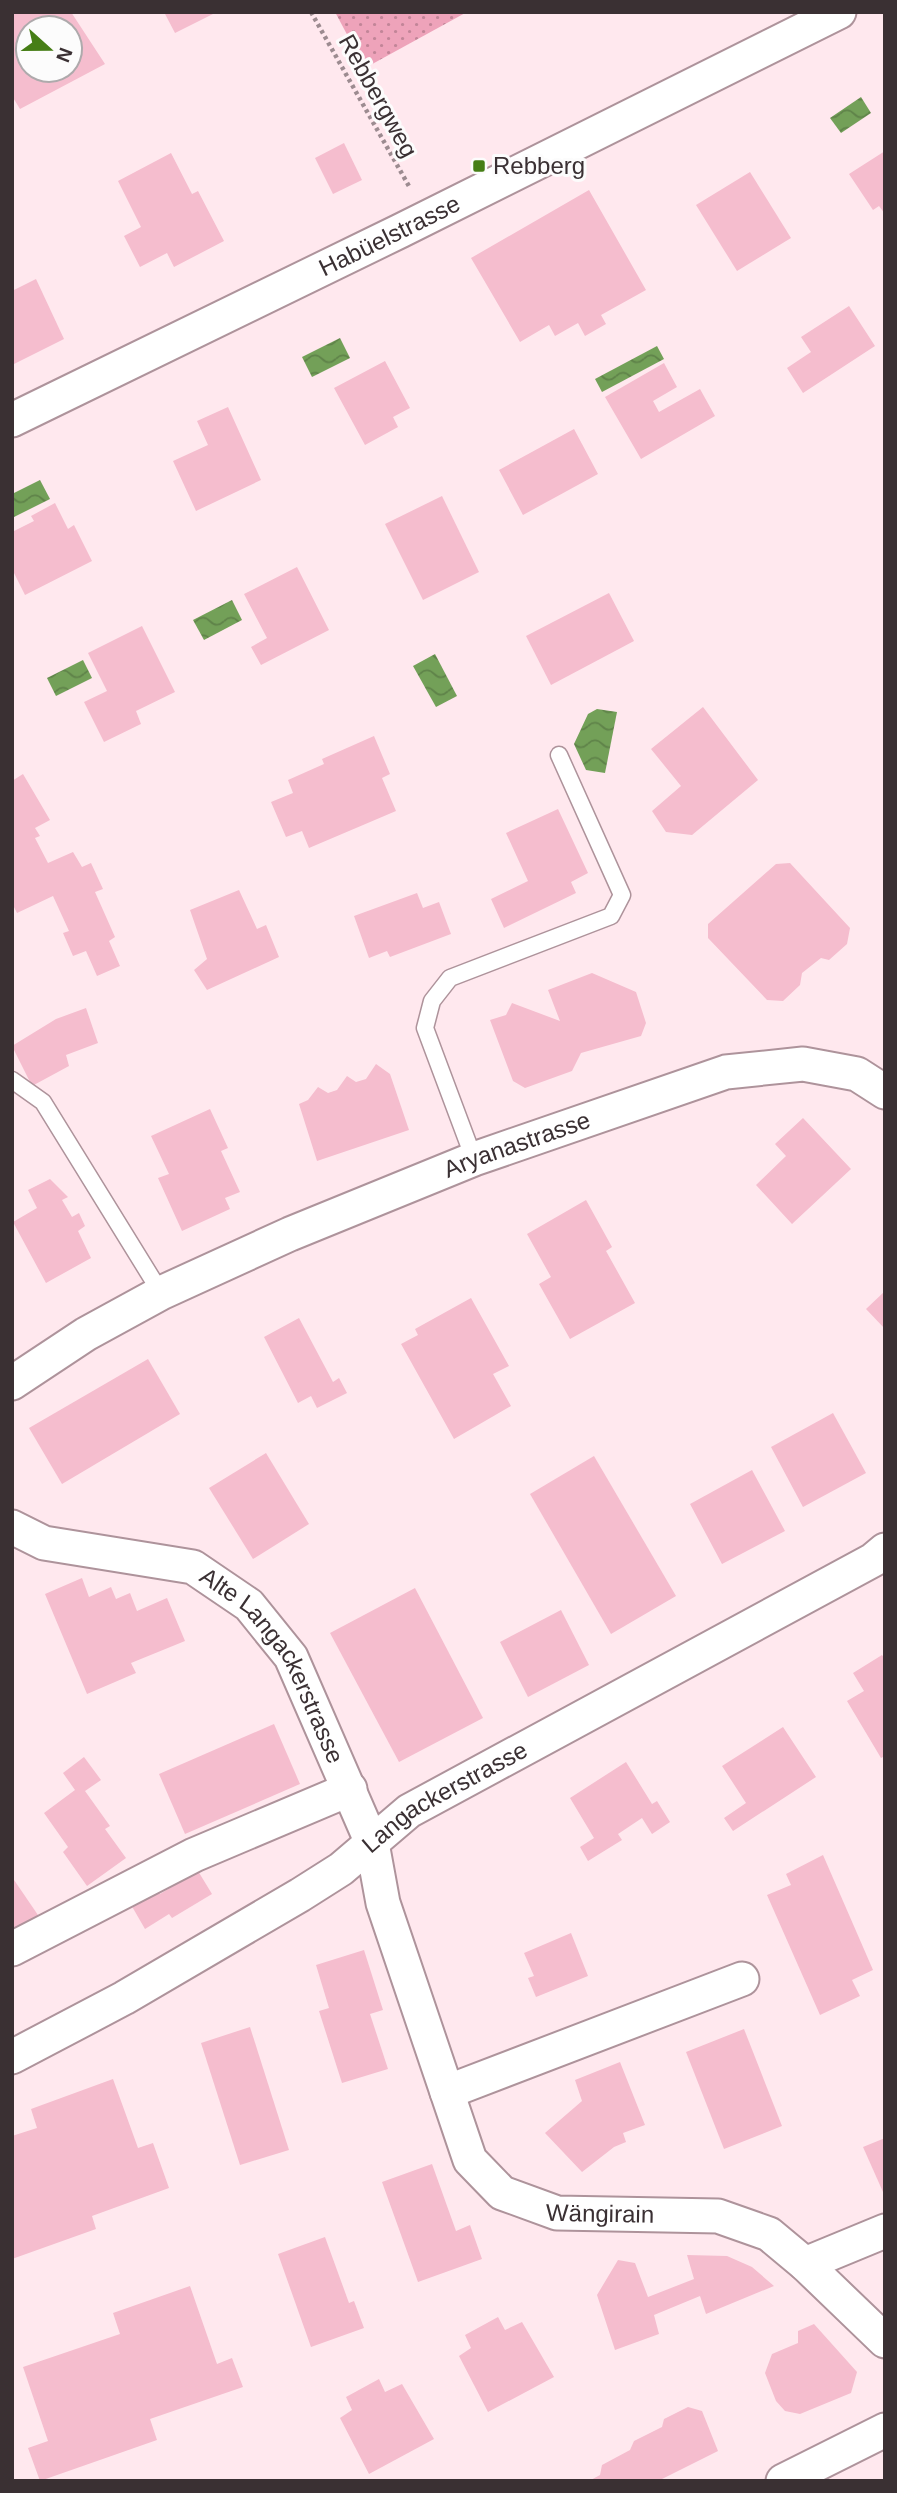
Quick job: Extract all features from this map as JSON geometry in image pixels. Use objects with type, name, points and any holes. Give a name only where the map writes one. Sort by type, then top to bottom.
[{"type":"street","name":"Habüelstrasse","points":[[12,420],[400,231],[839,12]]},
{"type":"street","name":"Aryanastrasse","points":[[12,1383],[86,1334],[162,1293],[290,1234],[474,1159],[726,1072],[803,1064],[857,1074],[885,1092]]},
{"type":"street","name":"Alte Langackerstrasse","points":[[12,1527],[44,1543],[193,1567],[248,1605],[291,1657],[372,1843]]},
{"type":"street","name":"Langackerstrasse","points":[[12,2057],[124,1998],[300,1895],[341,1869],[409,1811],[873,1560],[885,1550]]},
{"type":"street","name":"Alte Langackerstrasse","points":[[12,1949],[194,1855],[350,1789]]},
{"type":"street","name":"Wängirain","points":[[372,1843],[383,1903],[470,2160],[502,2193],[557,2213],[718,2216],[769,2234],[805,2264],[885,2341]]},
{"type":"street","points":[[447,2092],[742,1979]]},
{"type":"street","points":[[805,2264],[885,2231]]},
{"type":"street","points":[[783,2481],[885,2430]]},
{"type":"lane","points":[[474,1159],[425,1028],[432,1001],[450,978],[611,916],[622,895],[559,755]]},
{"type":"lane","points":[[12,1080],[43,1102],[162,1293]]},
{"type":"path","name":"Rebbergweg","points":[[311,12],[415,197]]},
{"type":"shaded area","points":[[335,12],[467,12],[365,68]]},
{"type":"water","points":[[861,97],[871,113],[841,133],[830,118]]},
{"type":"water","points":[[340,338],[350,358],[312,377],[302,357]]},
{"type":"water","points":[[657,346],[664,359],[602,392],[595,379]]},
{"type":"water","points":[[40,480],[50,499],[14,517],[12,494]]},
{"type":"water","points":[[232,600],[242,620],[204,640],[193,620]]},
{"type":"water","points":[[435,654],[457,696],[436,707],[413,666]]},
{"type":"water","points":[[83,660],[92,678],[56,696],[47,678]]},
{"type":"water","points":[[597,709],[617,712],[605,773],[586,770],[574,744],[588,714]]},
{"type":"building","points":[[17,12],[71,12],[72,14],[14,14],[14,84],[67,84],[20,109],[12,96],[12,15]]},
{"type":"building","points":[[164,12],[217,12],[175,33]]},
{"type":"building","points":[[84,32],[105,64],[84,75]]},
{"type":"building","points":[[344,143],[362,180],[333,194],[315,158]]},
{"type":"building","points":[[885,151],[885,214],[879,206],[873,210],[849,174]]},
{"type":"building","points":[[171,153],[192,194],[198,191],[224,241],[174,267],[167,253],[140,267],[124,236],[141,227],[118,181]]},
{"type":"building","points":[[750,172],[791,238],[737,271],[696,205]]},
{"type":"building","points":[[589,190],[646,290],[601,315],[606,324],[585,336],[578,323],[555,336],[549,325],[520,342],[471,258]]},
{"type":"building","points":[[36,279],[64,339],[12,365],[12,291]]},
{"type":"building","points":[[849,306],[875,346],[803,393],[787,368],[811,352],[801,337]]},
{"type":"building","points":[[385,361],[410,408],[393,417],[398,427],[365,445],[334,388]]},
{"type":"building","points":[[664,363],[677,387],[653,401],[659,412],[700,389],[715,416],[641,459],[605,397]]},
{"type":"building","points":[[228,407],[261,480],[196,511],[173,461],[208,445],[197,421]]},
{"type":"building","points":[[574,429],[598,474],[523,515],[499,470]]},
{"type":"building","points":[[442,496],[479,572],[423,600],[385,524]]},
{"type":"building","points":[[55,503],[68,529],[74,525],[92,561],[25,595],[14,573],[12,574],[12,532],[34,521],[31,516]]},
{"type":"building","points":[[297,567],[329,630],[261,665],[251,647],[267,638],[244,594]]},
{"type":"building","points":[[609,593],[634,641],[551,685],[526,636]]},
{"type":"building","points":[[142,626],[175,692],[136,711],[141,724],[104,742],[84,702],[107,691],[88,653]]},
{"type":"building","points":[[703,707],[758,780],[692,835],[666,832],[652,811],[681,786],[651,749]]},
{"type":"building","points":[[374,736],[390,774],[382,778],[396,811],[309,848],[302,831],[286,837],[271,802],[293,793],[288,780],[324,764],[322,759]]},
{"type":"building","points":[[23,774],[50,820],[35,828],[40,836],[35,838],[48,863],[73,852],[82,867],[91,863],[103,889],[95,892],[115,937],[109,941],[120,966],[97,976],[86,951],[73,956],[63,933],[69,931],[53,896],[17,913],[12,903],[12,781]]},
{"type":"building","points":[[558,809],[588,873],[571,882],[576,893],[504,928],[491,899],[528,881],[506,833]]},
{"type":"building","points":[[790,863],[850,928],[847,944],[829,960],[821,958],[802,973],[800,985],[783,1001],[767,1000],[708,938],[708,924],[776,864]]},
{"type":"building","points":[[239,890],[257,929],[266,925],[279,957],[207,990],[194,970],[207,959],[190,910]]},
{"type":"building","points":[[417,893],[423,908],[439,902],[451,934],[390,957],[387,951],[369,958],[354,916]]},
{"type":"building","points":[[592,973],[636,992],[646,1023],[641,1036],[581,1053],[572,1071],[525,1088],[513,1081],[490,1020],[506,1015],[512,1003],[560,1021],[548,990]]},
{"type":"building","points":[[86,1008],[98,1043],[66,1055],[69,1066],[32,1086],[12,1046],[56,1019]]},
{"type":"building","points":[[376,1064],[390,1074],[409,1130],[317,1161],[299,1104],[308,1100],[318,1087],[328,1093],[337,1090],[347,1076],[356,1082],[366,1079]]},
{"type":"building","points":[[210,1109],[228,1148],[221,1151],[240,1192],[225,1198],[230,1209],[182,1231],[158,1178],[169,1174],[151,1136]]},
{"type":"building","points":[[803,1118],[851,1169],[792,1224],[756,1185],[786,1156],[775,1144]]},
{"type":"building","points":[[50,1179],[68,1197],[62,1200],[72,1217],[79,1213],[85,1226],[78,1231],[91,1258],[46,1283],[13,1222],[37,1208],[28,1190]]},
{"type":"building","points":[[586,1200],[612,1247],[606,1251],[635,1303],[570,1339],[539,1284],[551,1277],[527,1234]]},
{"type":"building","points":[[885,1291],[885,1329],[866,1309]]},
{"type":"building","points":[[471,1298],[509,1366],[493,1374],[511,1406],[454,1439],[401,1344],[418,1335],[415,1329]]},
{"type":"building","points":[[299,1318],[333,1382],[339,1378],[347,1393],[317,1408],[311,1396],[298,1403],[264,1337]]},
{"type":"building","points":[[148,1359],[180,1414],[62,1484],[29,1428]]},
{"type":"building","points":[[833,1413],[866,1473],[803,1507],[771,1447]]},
{"type":"building","points":[[266,1453],[309,1524],[253,1559],[209,1488]]},
{"type":"building","points":[[594,1456],[676,1596],[611,1634],[530,1494]]},
{"type":"building","points":[[752,1470],[785,1531],[722,1564],[690,1504]]},
{"type":"building","points":[[82,1578],[89,1597],[111,1587],[116,1599],[130,1593],[137,1611],[167,1598],[185,1641],[131,1663],[136,1673],[87,1694],[45,1594]]},
{"type":"building","points":[[415,1588],[483,1718],[399,1762],[330,1633]]},
{"type":"building","points":[[561,1610],[589,1665],[528,1697],[500,1642]]},
{"type":"building","points":[[882,1655],[885,1659],[885,1756],[881,1758],[847,1701],[864,1691],[853,1673]]},
{"type":"building","points":[[274,1724],[300,1784],[185,1834],[159,1774]]},
{"type":"building","points":[[783,1727],[816,1777],[733,1831],[724,1818],[746,1803],[722,1766]]},
{"type":"building","points":[[84,1757],[101,1780],[85,1791],[110,1826],[105,1829],[126,1858],[87,1886],[63,1852],[68,1847],[44,1813],[75,1790],[63,1773]]},
{"type":"building","points":[[626,1762],[652,1804],[657,1801],[670,1822],[652,1834],[642,1818],[618,1834],[622,1840],[588,1861],[580,1847],[594,1838],[570,1798]]},
{"type":"building","points":[[823,1855],[873,1970],[852,1980],[860,1996],[820,2015],[767,1895],[791,1885],[786,1874]]},
{"type":"building","points":[[198,1871],[212,1894],[172,1918],[169,1914],[145,1929],[130,1903],[156,1887],[160,1894]]},
{"type":"building","points":[[12,1877],[40,1918],[12,1937]]},
{"type":"building","points":[[571,1933],[588,1976],[536,1997],[528,1978],[534,1976],[524,1953]]},
{"type":"building","points":[[364,1950],[383,2010],[370,2014],[388,2069],[342,2083],[319,2011],[329,2008],[316,1965]]},
{"type":"building","points":[[250,2027],[289,2150],[240,2165],[201,2043]]},
{"type":"building","points":[[744,2029],[782,2126],[724,2149],[686,2052]]},
{"type":"building","points":[[620,2062],[645,2125],[623,2133],[626,2142],[614,2147],[582,2172],[545,2133],[582,2101],[575,2080]]},
{"type":"building","points":[[113,2079],[138,2148],[153,2143],[169,2188],[92,2216],[96,2229],[12,2259],[12,2136],[37,2128],[31,2109]]},
{"type":"building","points":[[885,2138],[885,2191],[883,2192],[863,2147]]},
{"type":"building","points":[[432,2164],[456,2231],[470,2225],[482,2259],[418,2282],[382,2182]]},
{"type":"building","points":[[325,2237],[349,2303],[354,2301],[364,2328],[311,2347],[278,2254]]},
{"type":"building","points":[[687,2255],[727,2256],[752,2267],[774,2286],[706,2314],[700,2296],[654,2315],[659,2334],[615,2350],[597,2295],[618,2260],[635,2263],[648,2297],[694,2279]]},
{"type":"building","points":[[190,2286],[217,2364],[232,2358],[243,2387],[150,2419],[157,2440],[40,2481],[28,2448],[48,2441],[23,2367],[120,2334],[113,2313]]},
{"type":"building","points":[[498,2317],[505,2330],[522,2322],[554,2377],[488,2412],[459,2356],[471,2348],[465,2335]]},
{"type":"building","points":[[814,2324],[857,2372],[851,2393],[800,2414],[785,2411],[776,2401],[765,2373],[772,2354],[798,2343],[798,2331]]},
{"type":"building","points":[[379,2379],[385,2392],[402,2384],[434,2439],[369,2474],[340,2418],[352,2410],[346,2397]]},
{"type":"building","points":[[688,2407],[702,2411],[718,2451],[658,2481],[589,2481],[600,2475],[602,2465],[630,2450],[634,2441],[662,2427],[664,2419]]},
{"type":"place","name":"Rebberg","points":[[479,166]]}]
